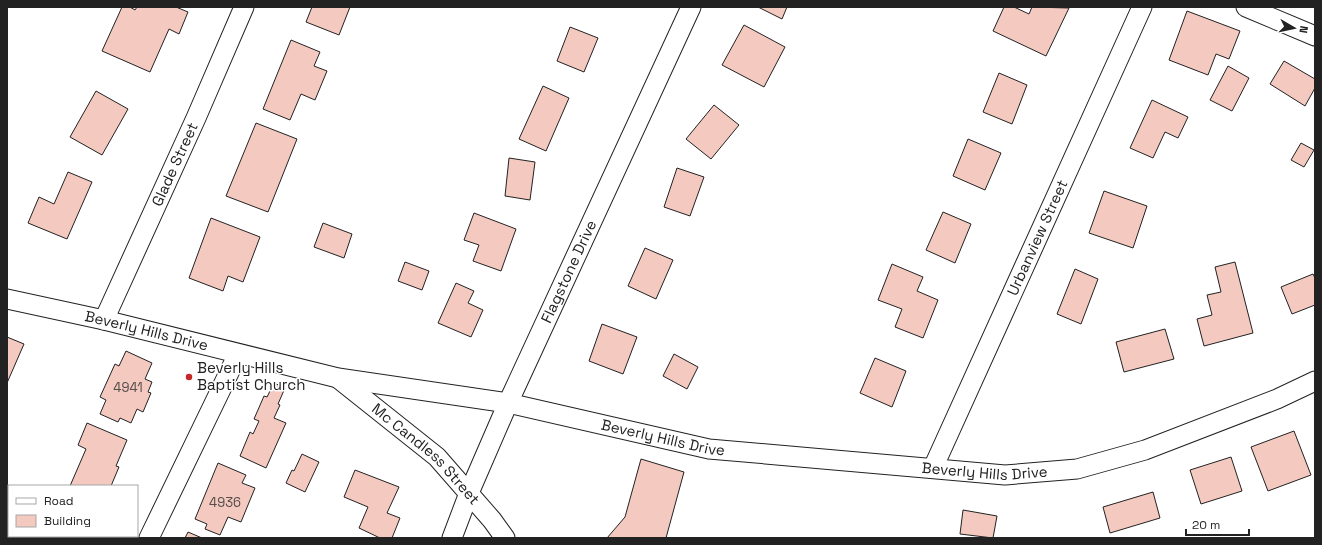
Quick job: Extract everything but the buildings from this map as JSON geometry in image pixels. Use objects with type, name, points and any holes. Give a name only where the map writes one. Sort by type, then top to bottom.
[{"type":"street","name":"Glade Street","points":[[104,320],[196,118],[244,7]]},
{"type":"street","name":"Flagstone Drive","points":[[452,538],[469,493],[508,403],[691,7]]},
{"type":"street","name":"Urbanview Street","points":[[932,468],[1142,7]]},
{"type":"street","points":[[1246,7],[1315,36]]},
{"type":"street","name":"Beverly Hills Drive","points":[[7,299],[104,320],[338,378],[508,403],[709,449],[1005,475],[1077,469],[1145,450],[1277,399],[1315,381]]},
{"type":"street","points":[[149,538],[238,354]]},
{"type":"street","name":"Mc Candless Street","points":[[338,378],[437,457],[492,520],[505,538]]},
{"type":"place","name":"Beverly Hills Baptist Church","points":[[189,377]]}]
